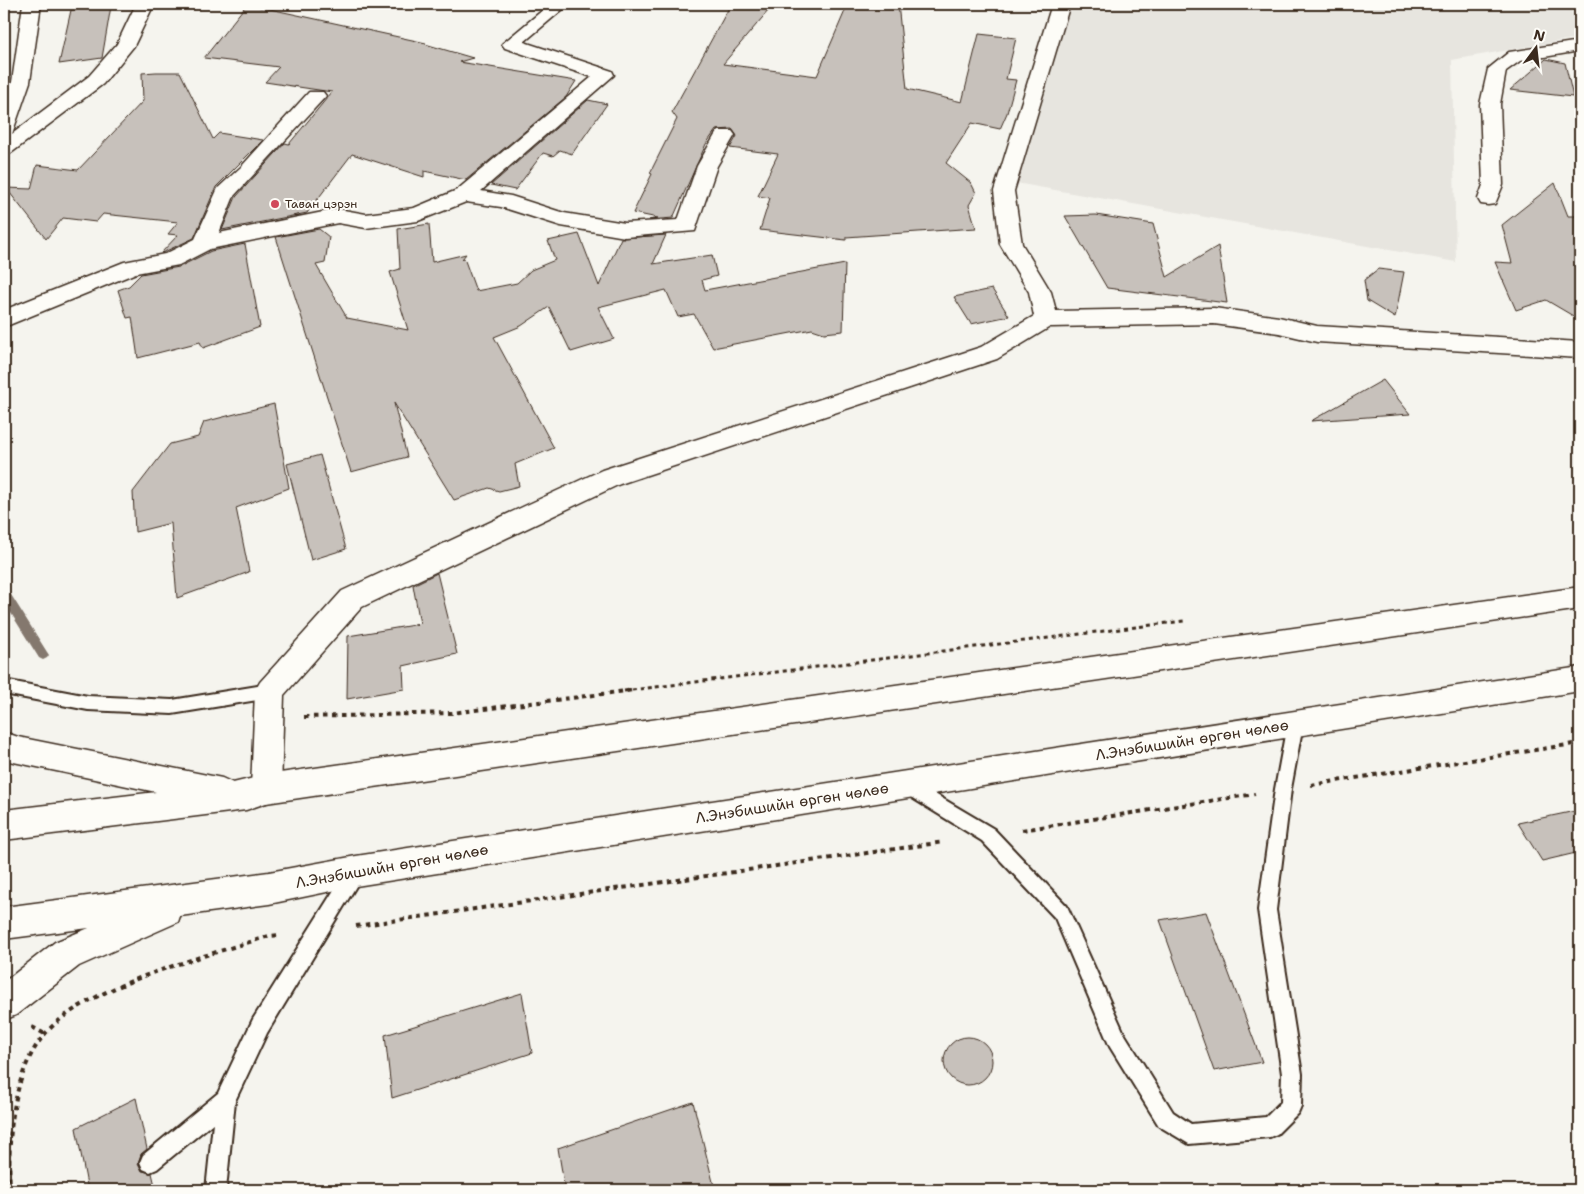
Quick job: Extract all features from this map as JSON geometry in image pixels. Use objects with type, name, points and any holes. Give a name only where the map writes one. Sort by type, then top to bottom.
[{"type":"street","points":[[4,131],[21,82],[32,4]]},
{"type":"street","points":[[4,149],[96,80],[125,46],[144,4]]},
{"type":"street","points":[[4,319],[132,267],[171,260],[204,244],[338,216],[366,221],[418,214],[464,195],[605,75],[511,44],[560,4]]},
{"type":"street","points":[[1046,319],[1040,292],[1011,244],[1004,191],[1056,5]]},
{"type":"street","points":[[1488,199],[1493,185],[1490,104],[1497,70],[1515,56],[1580,46]]},
{"type":"street","points":[[204,244],[225,193],[248,171],[316,96]]},
{"type":"street","points":[[464,195],[504,201],[561,219],[625,230],[687,226],[707,166],[725,135]]},
{"type":"street","points":[[256,793],[269,718],[270,691],[352,598],[611,478],[989,353],[1046,319],[1214,316],[1279,325],[1318,334],[1580,350]]},
{"type":"street","points":[[4,825],[256,793],[1580,598]]},
{"type":"street","name":"Л.Энэбишийн өргөн чөлөө","points":[[4,923],[269,888],[356,870],[1580,679]]},
{"type":"street","points":[[4,745],[14,750],[256,793]]},
{"type":"street","points":[[4,1003],[67,954],[197,898]]},
{"type":"lane","points":[[4,687],[88,703],[172,707],[270,691]]},
{"type":"lane","points":[[906,785],[988,835],[1061,912],[1117,1040],[1166,1119],[1189,1134],[1270,1127],[1291,1106],[1292,1074],[1268,910],[1283,789],[1295,724]]},
{"type":"lane","points":[[216,1190],[225,1100],[260,1026],[356,870]]},
{"type":"lane","points":[[150,1162],[225,1100]]},
{"type":"path","points":[[269,718],[452,713],[1194,620]]},
{"type":"path","points":[[10,1190],[12,1117],[24,1068],[45,1034],[72,1011],[121,986],[269,936],[319,931],[988,835],[1580,743]]},
{"type":"shaded area","points":[[1071,4],[1570,4],[1578,38],[1452,60],[1456,262],[1016,183]]},
{"type":"building","points":[[247,4],[426,43],[473,58],[459,62],[576,81],[566,97],[466,180],[424,171],[424,177],[352,154],[307,213],[222,230],[236,197],[285,143],[289,144],[332,92],[265,82],[279,67],[204,58]]},
{"type":"building","points":[[731,4],[774,4],[723,64],[817,76],[848,4],[898,4],[907,89],[962,102],[979,34],[1016,38],[1006,79],[1016,80],[1007,113],[1000,129],[972,123],[946,163],[971,183],[976,193],[969,205],[976,228],[846,237],[846,240],[760,230],[770,198],[758,196],[778,154],[730,148],[737,136],[732,129],[716,130],[706,144],[673,218],[649,220],[658,218],[633,213],[652,174],[650,173],[677,119],[672,112]]},
{"type":"building","points":[[111,6],[102,58],[59,64],[71,10]]},
{"type":"building","points":[[1546,59],[1565,63],[1573,97],[1510,90]]},
{"type":"building","points":[[180,72],[213,139],[219,133],[263,140],[216,187],[194,238],[164,252],[161,253],[178,235],[168,234],[178,222],[103,214],[96,222],[63,218],[46,239],[6,188],[31,189],[37,165],[78,170],[143,101],[142,73]]},
{"type":"building","points":[[588,100],[607,104],[572,154],[560,150],[553,156],[543,153],[515,190],[491,185]]},
{"type":"building","points":[[1555,183],[1568,216],[1580,216],[1580,320],[1546,300],[1516,310],[1495,262],[1512,263],[1502,225]]},
{"type":"building","points":[[1096,215],[1153,224],[1167,277],[1218,246],[1227,303],[1107,288],[1065,216]]},
{"type":"building","points":[[429,224],[432,262],[466,254],[462,259],[464,258],[476,291],[517,283],[531,270],[555,260],[548,241],[579,234],[599,286],[621,238],[666,235],[653,264],[712,255],[717,276],[702,280],[705,290],[845,264],[843,331],[824,333],[812,329],[713,348],[694,314],[678,317],[666,290],[598,307],[614,339],[571,352],[549,307],[521,326],[494,337],[554,448],[515,464],[519,486],[499,491],[489,488],[454,500],[394,403],[407,457],[351,472],[276,237],[319,229],[329,237],[325,263],[316,265],[347,318],[408,330],[390,272],[400,269],[398,229]]},
{"type":"building","points":[[245,244],[260,327],[203,348],[200,342],[138,358],[132,317],[127,318],[118,290],[129,286],[141,274],[179,267],[211,251]]},
{"type":"building","points":[[1378,269],[1404,272],[1395,318],[1367,301],[1364,280]]},
{"type":"building","points":[[992,289],[1009,316],[971,324],[954,297]]},
{"type":"building","points":[[1383,380],[1410,414],[1311,421]]},
{"type":"building","points":[[274,404],[289,488],[236,508],[249,572],[177,598],[171,523],[135,532],[133,492],[170,444],[198,437],[204,422]]},
{"type":"building","points":[[320,455],[346,549],[311,560],[287,464]]},
{"type":"building","points":[[437,573],[457,654],[403,666],[404,689],[347,699],[348,636],[420,624],[413,585]]},
{"type":"building","points":[[1580,810],[1580,852],[1542,861],[1518,823]]},
{"type":"building","points":[[1206,912],[1262,1062],[1214,1071],[1160,920]]},
{"type":"building","points":[[522,993],[532,1053],[392,1098],[385,1035]]},
{"type":"building","points":[[963,1037],[973,1037],[985,1044],[992,1056],[992,1066],[985,1078],[973,1085],[963,1085],[955,1081],[948,1074],[944,1066],[944,1056],[948,1048],[955,1041]]},
{"type":"building","points":[[136,1098],[147,1149],[141,1154],[138,1163],[142,1171],[152,1173],[156,1190],[88,1190],[76,1128]]},
{"type":"building","points":[[693,1102],[715,1190],[565,1190],[558,1148]]},
{"type":"waterway","points":[[4,593],[43,655]]},
{"type":"place","name":"Таван цэрэн","points":[[275,204]]}]
